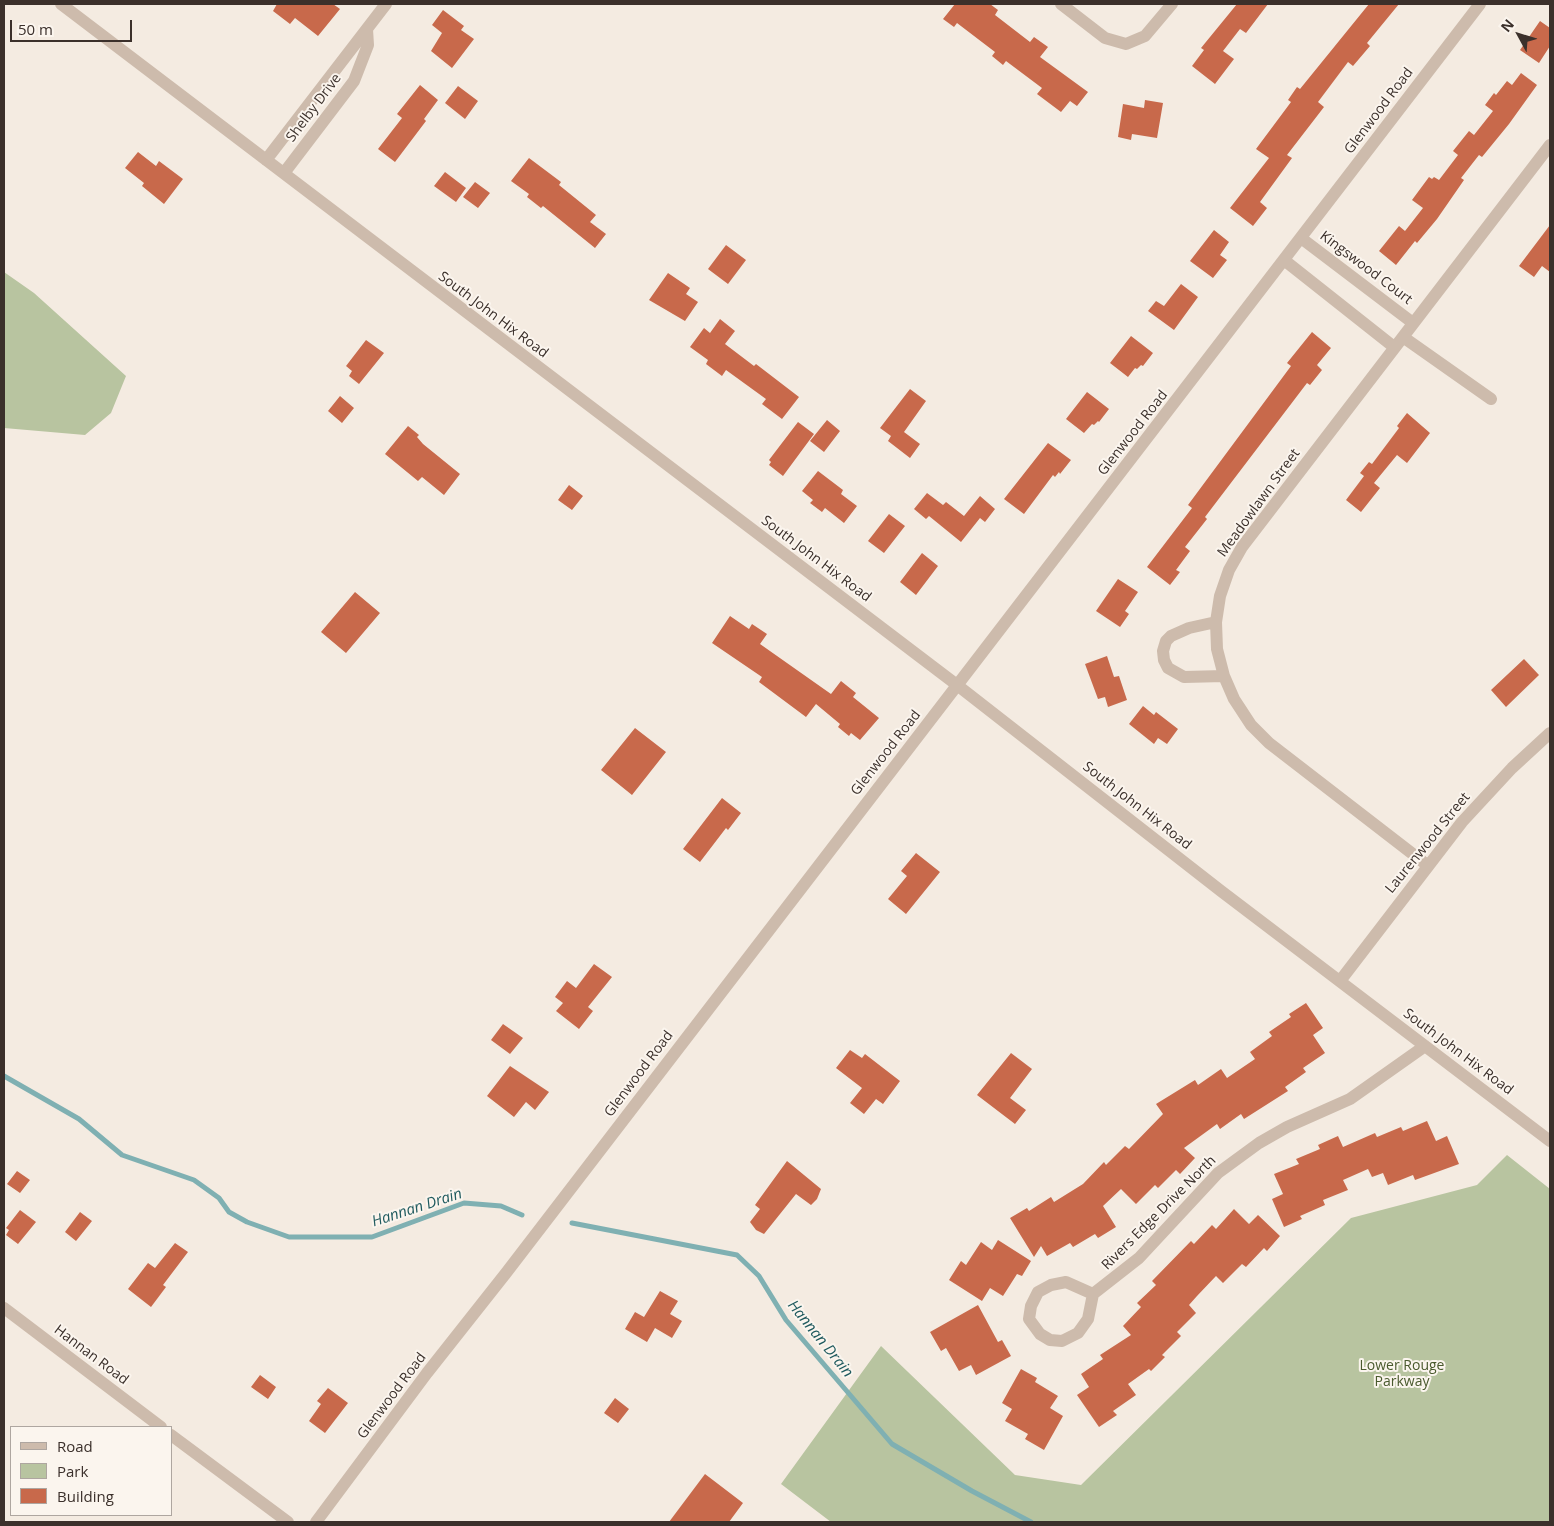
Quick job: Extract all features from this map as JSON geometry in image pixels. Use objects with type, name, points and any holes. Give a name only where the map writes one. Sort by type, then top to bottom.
[{"type":"street","name":"South John Hix Road","points":[[62,4],[957,685],[1550,1141]]},
{"type":"street","name":"Shelby Drive","points":[[266,160],[386,4]]},
{"type":"street","points":[[1061,4],[1105,38],[1126,44],[1145,36],[1172,4]]},
{"type":"street","name":"Glenwood Road","points":[[316,1522],[427,1373],[1480,4]]},
{"type":"street","name":"Shelby Drive","points":[[284,174],[354,81],[368,45],[366,29]]},
{"type":"street","name":"Meadowlawn Street","points":[[1428,865],[1263,737],[1244,714],[1224,676],[1217,649],[1216,622],[1220,596],[1229,570],[1242,547],[1550,144]]},
{"type":"street","name":"Kingswood Court","points":[[1301,238],[1414,322]]},
{"type":"street","points":[[1284,260],[1394,347]]},
{"type":"street","points":[[1403,336],[1491,399]]},
{"type":"street","points":[[1216,622],[1189,628],[1171,636],[1166,641],[1163,651],[1164,660],[1168,668],[1184,677],[1224,676]]},
{"type":"street","name":"Laurenwood Street","points":[[1340,981],[1428,865],[1487,794],[1550,733]]},
{"type":"street","name":"Rivers Edge Drive North","points":[[1093,1294],[1139,1258],[1202,1189],[1238,1157],[1287,1127],[1350,1099],[1425,1046]]},
{"type":"street","points":[[1066,1282],[1093,1294],[1088,1319],[1078,1332],[1062,1341],[1050,1340],[1040,1334],[1029,1319],[1031,1306],[1038,1292],[1051,1285],[1066,1282]]},
{"type":"street","name":"Hannan Road","points":[[4,1308],[160,1426]]},
{"type":"street","points":[[172,1436],[288,1522]]},
{"type":"green space","points":[[4,272],[34,293],[126,376],[111,413],[85,435],[4,428]]},
{"type":"green space","name":"Lower Rouge Parkway","points":[[1507,1155],[1550,1189],[1550,1522],[831,1522],[781,1484],[881,1346],[1015,1475],[1081,1485],[1351,1218],[1477,1185]]},
{"type":"building","points":[[277,4],[333,4],[340,9],[318,36],[295,18],[290,24],[273,11]]},
{"type":"building","points":[[955,4],[990,4],[998,10],[995,15],[1030,42],[1034,37],[1048,47],[1040,57],[1088,92],[1077,106],[1070,101],[1061,112],[1037,94],[1042,88],[1006,61],[1003,65],[992,56],[995,52],[957,23],[954,27],[943,19]]},
{"type":"building","points":[[1237,4],[1268,4],[1246,33],[1240,29],[1223,51],[1234,59],[1215,84],[1192,66],[1204,50],[1201,48]]},
{"type":"building","points":[[1369,4],[1399,4],[1367,43],[1370,46],[1353,66],[1348,62],[1318,102],[1324,107],[1287,155],[1292,158],[1260,202],[1267,208],[1253,226],[1230,208],[1269,158],[1256,149],[1291,102],[1288,100],[1297,87],[1300,89]]},
{"type":"building","points":[[443,10],[464,26],[461,30],[474,39],[452,68],[431,51],[442,33],[432,25]]},
{"type":"building","points":[[1540,21],[1550,28],[1550,46],[1539,63],[1520,50]]},
{"type":"building","points":[[1521,73],[1537,85],[1509,124],[1482,157],[1479,155],[1461,178],[1464,180],[1437,219],[1417,243],[1415,241],[1396,265],[1379,251],[1399,226],[1405,231],[1423,208],[1412,200],[1429,177],[1439,180],[1458,155],[1453,151],[1469,131],[1474,135],[1493,111],[1485,105],[1494,93],[1496,95],[1507,81],[1512,85]]},
{"type":"building","points":[[420,85],[438,100],[424,119],[426,121],[395,162],[378,149],[402,118],[397,114]]},
{"type":"building","points":[[458,86],[478,101],[465,119],[445,103]]},
{"type":"building","points":[[1145,100],[1163,103],[1157,138],[1132,134],[1131,140],[1118,137],[1123,104],[1144,108]]},
{"type":"building","points":[[138,152],[156,166],[159,161],[183,179],[164,204],[142,186],[144,183],[125,168]]},
{"type":"building","points":[[529,158],[561,182],[559,185],[596,215],[590,222],[606,234],[595,248],[543,206],[541,208],[527,197],[529,194],[511,181]]},
{"type":"building","points":[[445,172],[466,188],[456,202],[434,186]]},
{"type":"building","points":[[475,182],[490,193],[478,208],[463,197]]},
{"type":"building","points":[[1550,225],[1550,272],[1542,266],[1534,277],[1519,266]]},
{"type":"building","points":[[1214,230],[1229,242],[1220,255],[1227,260],[1213,278],[1190,261]]},
{"type":"building","points":[[726,245],[746,260],[728,284],[708,269]]},
{"type":"building","points":[[668,273],[690,288],[686,294],[698,302],[685,321],[649,300]]},
{"type":"building","points":[[1181,284],[1198,297],[1174,330],[1148,311],[1156,301],[1164,306]]},
{"type":"building","points":[[720,319],[735,331],[725,344],[754,366],[756,364],[799,397],[782,419],[762,404],[766,399],[726,370],[722,376],[706,364],[708,360],[690,347],[704,328],[710,333]]},
{"type":"building","points":[[1312,332],[1331,348],[1317,365],[1322,370],[1310,385],[1307,383],[1205,517],[1207,519],[1185,547],[1190,551],[1176,570],[1180,572],[1170,585],[1147,567],[1192,508],[1188,505],[1291,366],[1287,363]]},
{"type":"building","points":[[1131,336],[1153,353],[1143,366],[1135,368],[1128,377],[1110,363]]},
{"type":"building","points":[[366,340],[384,353],[359,384],[349,376],[352,371],[346,366]]},
{"type":"building","points":[[910,389],[926,401],[904,432],[920,444],[910,458],[888,441],[891,436],[880,428]]},
{"type":"building","points":[[1087,392],[1109,409],[1099,422],[1094,425],[1092,424],[1084,433],[1066,419]]},
{"type":"building","points":[[340,396],[354,408],[342,423],[328,411]]},
{"type":"building","points":[[1407,413],[1430,433],[1407,463],[1397,455],[1374,483],[1380,488],[1361,512],[1346,500],[1364,476],[1360,473],[1369,462],[1372,464],[1399,428],[1397,426]]},
{"type":"building","points":[[827,420],[840,431],[824,452],[810,441]]},
{"type":"building","points":[[798,422],[814,434],[783,476],[769,465],[771,462],[769,460]]},
{"type":"building","points":[[408,426],[419,435],[417,437],[423,444],[460,474],[444,495],[422,477],[418,481],[385,454]]},
{"type":"building","points":[[1048,443],[1071,460],[1060,474],[1059,472],[1055,477],[1053,475],[1024,514],[1004,499]]},
{"type":"building","points":[[818,471],[843,490],[841,494],[857,506],[844,523],[825,508],[822,512],[810,503],[813,500],[802,491]]},
{"type":"building","points":[[569,485],[583,496],[572,510],[558,500]]},
{"type":"building","points":[[927,493],[943,505],[946,502],[964,516],[980,496],[995,509],[985,522],[980,518],[961,542],[929,516],[926,519],[914,509]]},
{"type":"building","points":[[889,514],[905,526],[884,553],[868,541]]},
{"type":"building","points":[[922,553],[938,566],[916,595],[900,582]]},
{"type":"building","points":[[1118,579],[1138,592],[1125,611],[1129,614],[1120,627],[1096,611]]},
{"type":"building","points":[[355,592],[380,613],[346,653],[321,632]]},
{"type":"building","points":[[730,616],[749,629],[752,624],[767,634],[760,644],[831,694],[841,681],[856,693],[853,697],[879,718],[860,740],[851,733],[849,736],[838,727],[840,724],[816,704],[806,717],[759,682],[762,677],[712,643]]},
{"type":"building","points":[[1107,656],[1114,677],[1119,676],[1127,700],[1108,707],[1105,697],[1098,699],[1085,664]]},
{"type":"building","points":[[1524,659],[1539,675],[1506,707],[1491,690]]},
{"type":"building","points":[[1143,706],[1154,715],[1156,712],[1178,729],[1167,744],[1158,738],[1154,744],[1129,724]]},
{"type":"building","points":[[635,728],[666,752],[632,795],[601,770]]},
{"type":"building","points":[[722,798],[741,813],[728,830],[726,828],[700,862],[683,849]]},
{"type":"building","points":[[916,853],[940,872],[906,914],[888,899],[907,876],[901,871]]},
{"type":"building","points":[[594,964],[612,977],[588,1007],[593,1011],[579,1029],[556,1011],[563,1003],[555,997],[567,981],[576,988]]},
{"type":"building","points":[[1306,1003],[1323,1028],[1313,1035],[1325,1053],[1303,1068],[1306,1072],[1285,1087],[1288,1091],[1244,1119],[1241,1114],[1220,1129],[1217,1124],[1184,1148],[1195,1158],[1180,1174],[1176,1170],[1158,1188],[1155,1185],[1136,1204],[1121,1189],[1103,1206],[1116,1227],[1098,1238],[1095,1234],[1073,1247],[1070,1243],[1047,1256],[1041,1246],[1034,1257],[1010,1218],[1027,1208],[1029,1211],[1051,1197],[1054,1202],[1083,1184],[1104,1162],[1106,1165],[1125,1146],[1129,1149],[1163,1114],[1156,1104],[1195,1080],[1198,1085],[1221,1069],[1227,1078],[1255,1059],[1250,1052],[1272,1036],[1269,1032],[1291,1017],[1289,1014]]},
{"type":"building","points":[[503,1024],[523,1038],[510,1054],[491,1040]]},
{"type":"building","points":[[850,1050],[862,1058],[865,1054],[900,1081],[883,1104],[876,1099],[864,1114],[850,1103],[862,1088],[836,1068]]},
{"type":"building","points":[[1011,1053],[1032,1069],[1010,1098],[1026,1110],[1015,1124],[977,1095]]},
{"type":"building","points":[[510,1066],[549,1092],[535,1110],[526,1102],[514,1117],[487,1096]]},
{"type":"building","points":[[1427,1121],[1436,1141],[1447,1136],[1459,1164],[1415,1180],[1413,1175],[1388,1185],[1383,1173],[1372,1177],[1368,1169],[1343,1180],[1348,1190],[1323,1200],[1325,1205],[1300,1216],[1302,1219],[1284,1227],[1272,1199],[1283,1194],[1274,1174],[1299,1164],[1296,1159],[1320,1149],[1318,1145],[1338,1136],[1343,1147],[1375,1133],[1377,1137],[1401,1127],[1403,1131]]},
{"type":"building","points":[[787,1161],[821,1189],[817,1199],[811,1205],[796,1194],[764,1234],[756,1230],[750,1222],[760,1209],[755,1205]]},
{"type":"building","points":[[17,1171],[30,1180],[20,1193],[7,1184]]},
{"type":"building","points":[[1234,1209],[1249,1224],[1258,1215],[1280,1236],[1267,1251],[1264,1248],[1246,1267],[1242,1264],[1223,1283],[1216,1276],[1197,1296],[1189,1305],[1196,1313],[1177,1332],[1181,1336],[1162,1355],[1165,1357],[1151,1371],[1149,1369],[1128,1384],[1136,1395],[1113,1411],[1117,1415],[1099,1427],[1077,1395],[1089,1387],[1081,1374],[1103,1359],[1100,1355],[1131,1335],[1123,1326],[1141,1307],[1137,1303],[1156,1285],[1152,1281],[1191,1241],[1194,1244],[1212,1225],[1216,1229]]},
{"type":"building","points":[[20,1210],[36,1222],[18,1244],[6,1235],[9,1230],[6,1228]]},
{"type":"building","points":[[80,1212],[92,1221],[76,1241],[65,1232]]},
{"type":"building","points":[[998,1240],[1031,1261],[1022,1276],[1017,1274],[1003,1296],[990,1288],[982,1301],[949,1280],[961,1261],[966,1265],[981,1242],[992,1250]]},
{"type":"building","points":[[175,1243],[188,1252],[163,1285],[166,1287],[151,1307],[128,1289],[148,1263],[155,1268]]},
{"type":"building","points":[[660,1291],[678,1301],[670,1314],[682,1321],[672,1338],[655,1328],[647,1342],[625,1329],[635,1312],[644,1317]]},
{"type":"building","points":[[978,1305],[998,1342],[1002,1340],[1011,1356],[976,1375],[971,1365],[959,1371],[946,1348],[941,1351],[930,1332]]},
{"type":"building","points":[[1021,1369],[1037,1378],[1035,1382],[1058,1396],[1050,1408],[1063,1416],[1044,1450],[1025,1439],[1028,1434],[1005,1421],[1012,1409],[1002,1403]]},
{"type":"building","points":[[260,1375],[276,1387],[268,1399],[251,1387]]},
{"type":"building","points":[[328,1388],[348,1403],[325,1433],[309,1421],[321,1404],[317,1401]]},
{"type":"building","points":[[615,1398],[629,1409],[618,1423],[604,1413]]},
{"type":"building","points":[[705,1474],[743,1503],[729,1522],[669,1522]]},
{"type":"waterway","name":"Hannan Drain","points":[[4,1076],[79,1119],[122,1155],[194,1180],[219,1198],[229,1212],[247,1222],[289,1237],[372,1237],[464,1203],[501,1206],[522,1215]]},
{"type":"waterway","name":"Hannan Drain","points":[[572,1223],[737,1255],[759,1276],[786,1320],[892,1444],[972,1491],[1031,1522]]}]
